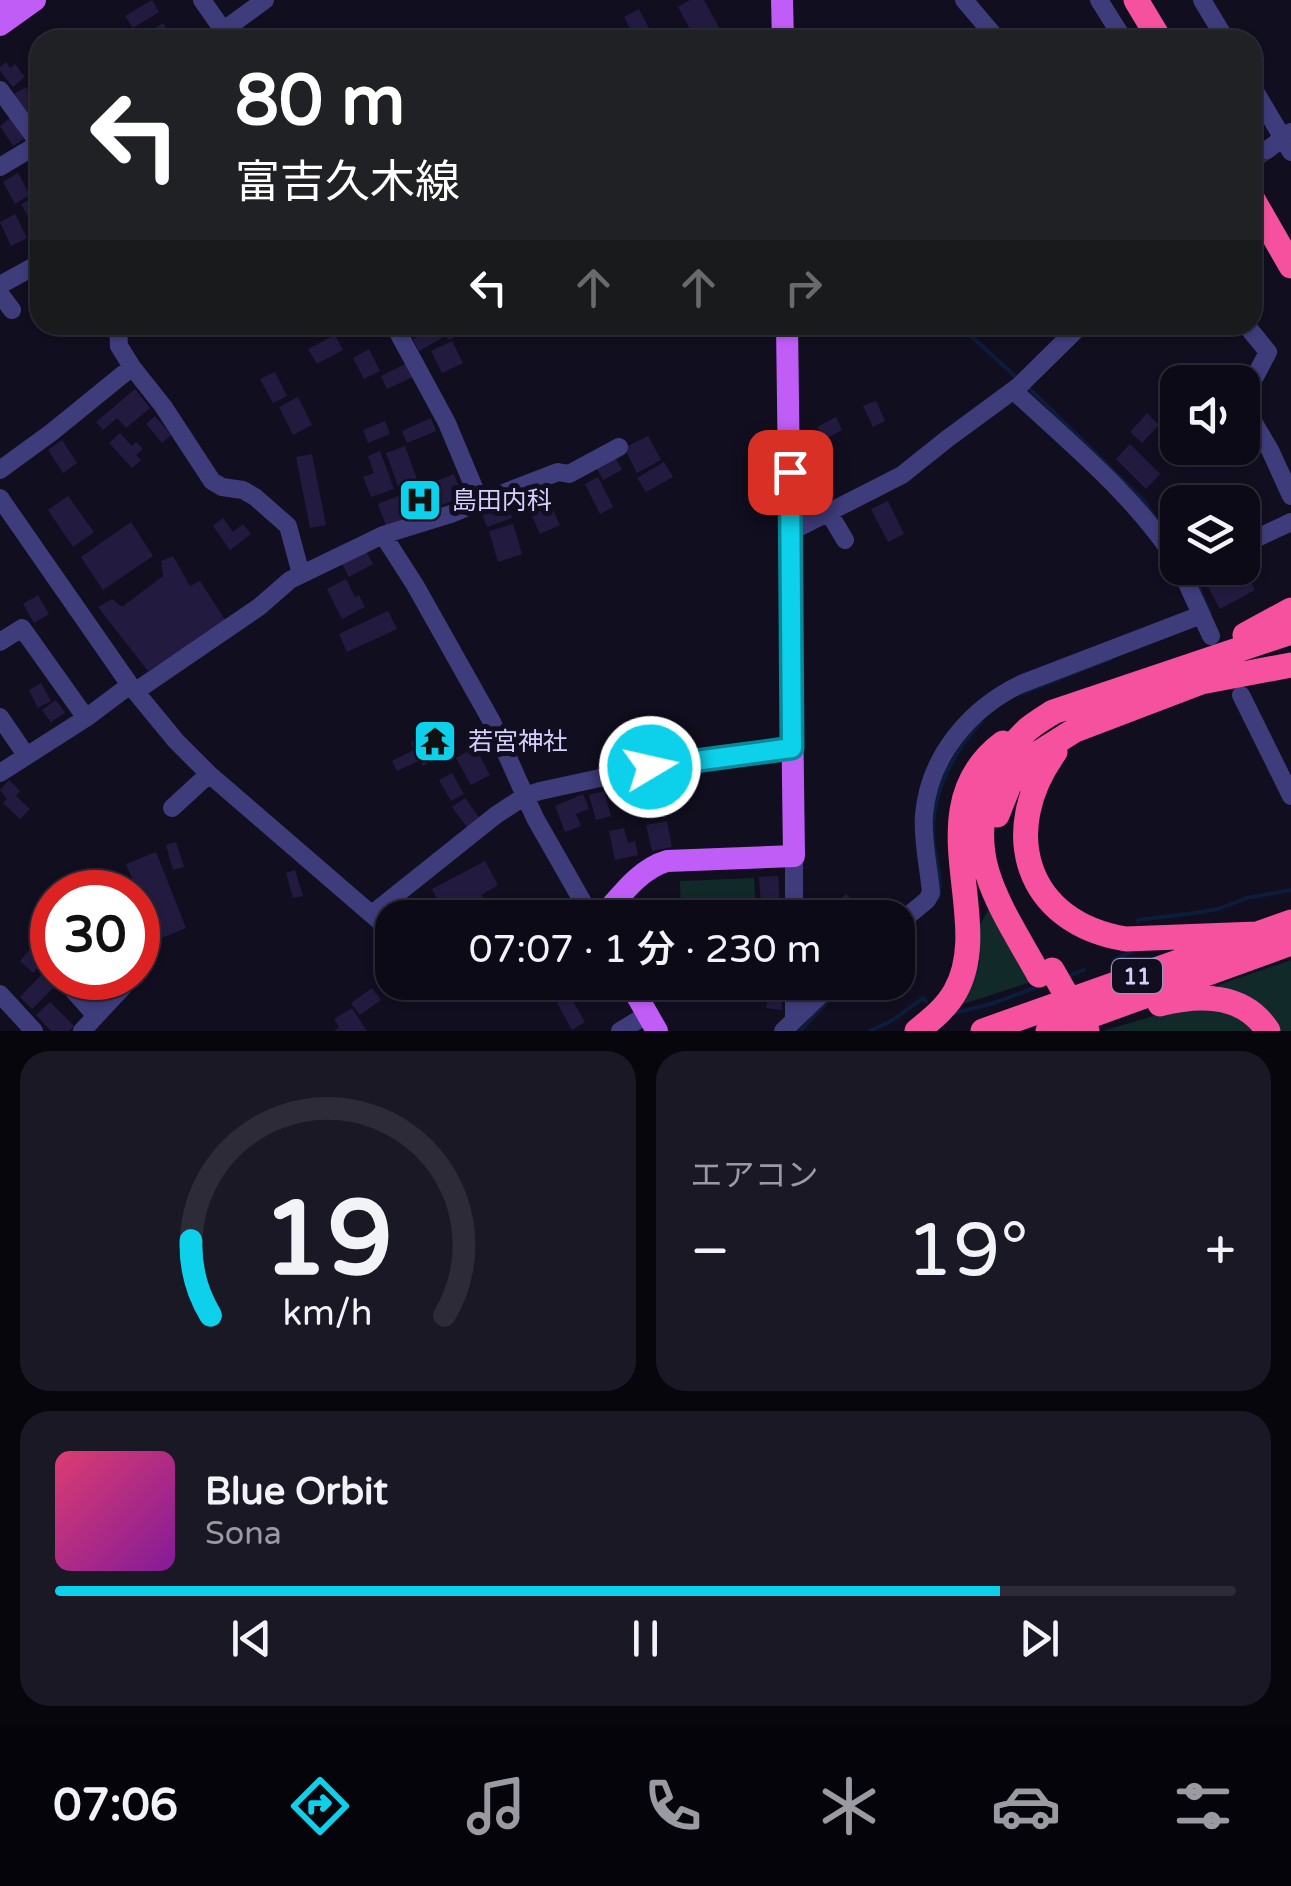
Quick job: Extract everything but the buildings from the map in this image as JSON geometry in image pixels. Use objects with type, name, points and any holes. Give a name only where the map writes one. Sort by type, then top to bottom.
[{"type":"highway","points":[[1136,0],[1154,30]]},
{"type":"highway","points":[[1262,206],[1291,251]]},
{"type":"highway","points":[[1262,215],[1291,266]]},
{"type":"highway","points":[[1195,675],[1291,610]]},
{"type":"highway","points":[[1072,1031],[998,865],[995,832],[1009,785],[1037,754],[1075,730],[1291,632]]},
{"type":"highway","points":[[917,1031],[940,1011],[964,972],[968,944],[960,840],[967,794],[977,770],[994,750],[1053,712],[1291,648]]},
{"type":"highway","points":[[1195,675],[1291,665]]},
{"type":"highway","points":[[1029,728],[993,779],[981,835],[994,890],[1045,972],[1094,1021],[1205,997],[1238,1004],[1254,1014],[1268,1031]]},
{"type":"highway","points":[[1075,730],[1043,769],[1031,796],[1027,851],[1036,883],[1046,898],[1071,919],[1107,936],[1150,940],[1257,934]]},
{"type":"highway","name":"11","points":[[983,1031],[1291,922]]},
{"type":"highway","name":"11","points":[[1048,1031],[1094,1021],[1291,944]]},
{"type":"main road","points":[[0,25],[35,0]]},
{"type":"main road","points":[[782,0],[783,30]]},
{"type":"main road","points":[[618,900],[644,872],[666,860],[794,856],[787,335]]},
{"type":"main road","points":[[639,1000],[652,1023]]},
{"type":"street","points":[[202,0],[218,30]]},
{"type":"street","points":[[230,30],[265,0]]},
{"type":"street","points":[[964,0],[990,30]]},
{"type":"street","points":[[1099,0],[1118,30]]},
{"type":"street","points":[[1202,0],[1220,30]]},
{"type":"street","points":[[0,90],[30,130]]},
{"type":"street","points":[[1262,101],[1288,141],[1266,150]]},
{"type":"street","points":[[0,167],[30,150]]},
{"type":"street","points":[[0,285],[30,268]]},
{"type":"street","points":[[0,294],[12,310]]},
{"type":"street","points":[[118,335],[119,346],[132,367],[212,481],[222,487],[244,490],[288,526],[301,574]]},
{"type":"street","points":[[399,335],[447,423],[480,502]]},
{"type":"street","points":[[790,532],[902,475],[946,438],[1020,386],[1071,335]]},
{"type":"street","points":[[1254,335],[1268,352],[1260,367]]},
{"type":"street","points":[[0,470],[132,367]]},
{"type":"street","points":[[1020,386],[1160,536]]},
{"type":"street","points":[[1260,433],[1291,496]]},
{"type":"street","points":[[0,773],[259,607],[301,574],[383,535],[451,514],[558,472],[569,474],[619,447]]},
{"type":"street","points":[[0,498],[133,688],[176,741],[375,917]]},
{"type":"street","points":[[829,513],[845,540]]},
{"type":"street","points":[[1260,537],[1291,522]]},
{"type":"street","points":[[383,535],[492,722],[525,796],[582,900]]},
{"type":"street","points":[[1190,585],[1211,636]]},
{"type":"street","points":[[915,910],[931,893],[924,830],[926,802],[945,751],[965,724],[998,696],[1021,684],[1201,615]]},
{"type":"street","points":[[0,642],[22,628],[86,718]]},
{"type":"street","points":[[1241,695],[1291,796]]},
{"type":"street","points":[[0,717],[26,755]]},
{"type":"street","points":[[372,914],[496,815],[540,790],[650,767],[792,748]]},
{"type":"street","points":[[172,808],[209,774]]},
{"type":"street","points":[[794,856],[794,900]]},
{"type":"street","points":[[0,994],[34,1031]]},
{"type":"street","points":[[82,1000],[96,1016]]},
{"type":"street","points":[[82,1031],[111,1000]]},
{"type":"street","points":[[788,1025],[791,1000]]},
{"type":"street","points":[[788,1025],[815,1000]]},
{"type":"street","points":[[620,1031],[652,1023]]},
{"type":"green space","points":[[754,878],[755,900],[681,900],[680,881]]},
{"type":"green space","points":[[991,905],[1031,982],[960,1005],[980,960],[979,926]]},
{"type":"green space","points":[[1291,960],[1291,1031],[1280,1031],[1219,989],[1218,985]]},
{"type":"green space","points":[[1211,1005],[1244,1020],[1254,1031],[1103,1031],[1184,1007]]},
{"type":"waterway","points":[[970,335],[1017,378]]},
{"type":"waterway","points":[[1028,387],[1143,500],[1157,520]]},
{"type":"waterway","points":[[1198,585],[1210,613]]},
{"type":"waterway","points":[[1021,694],[1110,659]]},
{"type":"waterway","points":[[938,898],[933,836],[936,804],[953,761],[981,722]]},
{"type":"waterway","points":[[1138,922],[1218,909],[1247,898],[1291,890]]},
{"type":"waterway","points":[[1113,960],[1136,950]]},
{"type":"waterway","points":[[1068,976],[1084,970]]},
{"type":"waterway","points":[[954,1013],[1040,986]]},
{"type":"waterway","points":[[870,1031],[923,998],[926,1001]]},
{"type":"waterway","points":[[800,1031],[829,1000]]},
{"type":"tunnel","points":[[1262,154],[1267,150]]},
{"type":"place","name":"島田内科","points":[[420,500]]},
{"type":"place","name":"若宮神社","points":[[435,741]]},
{"type":"route","points":[[650,767],[792,748],[790,472]]}]
